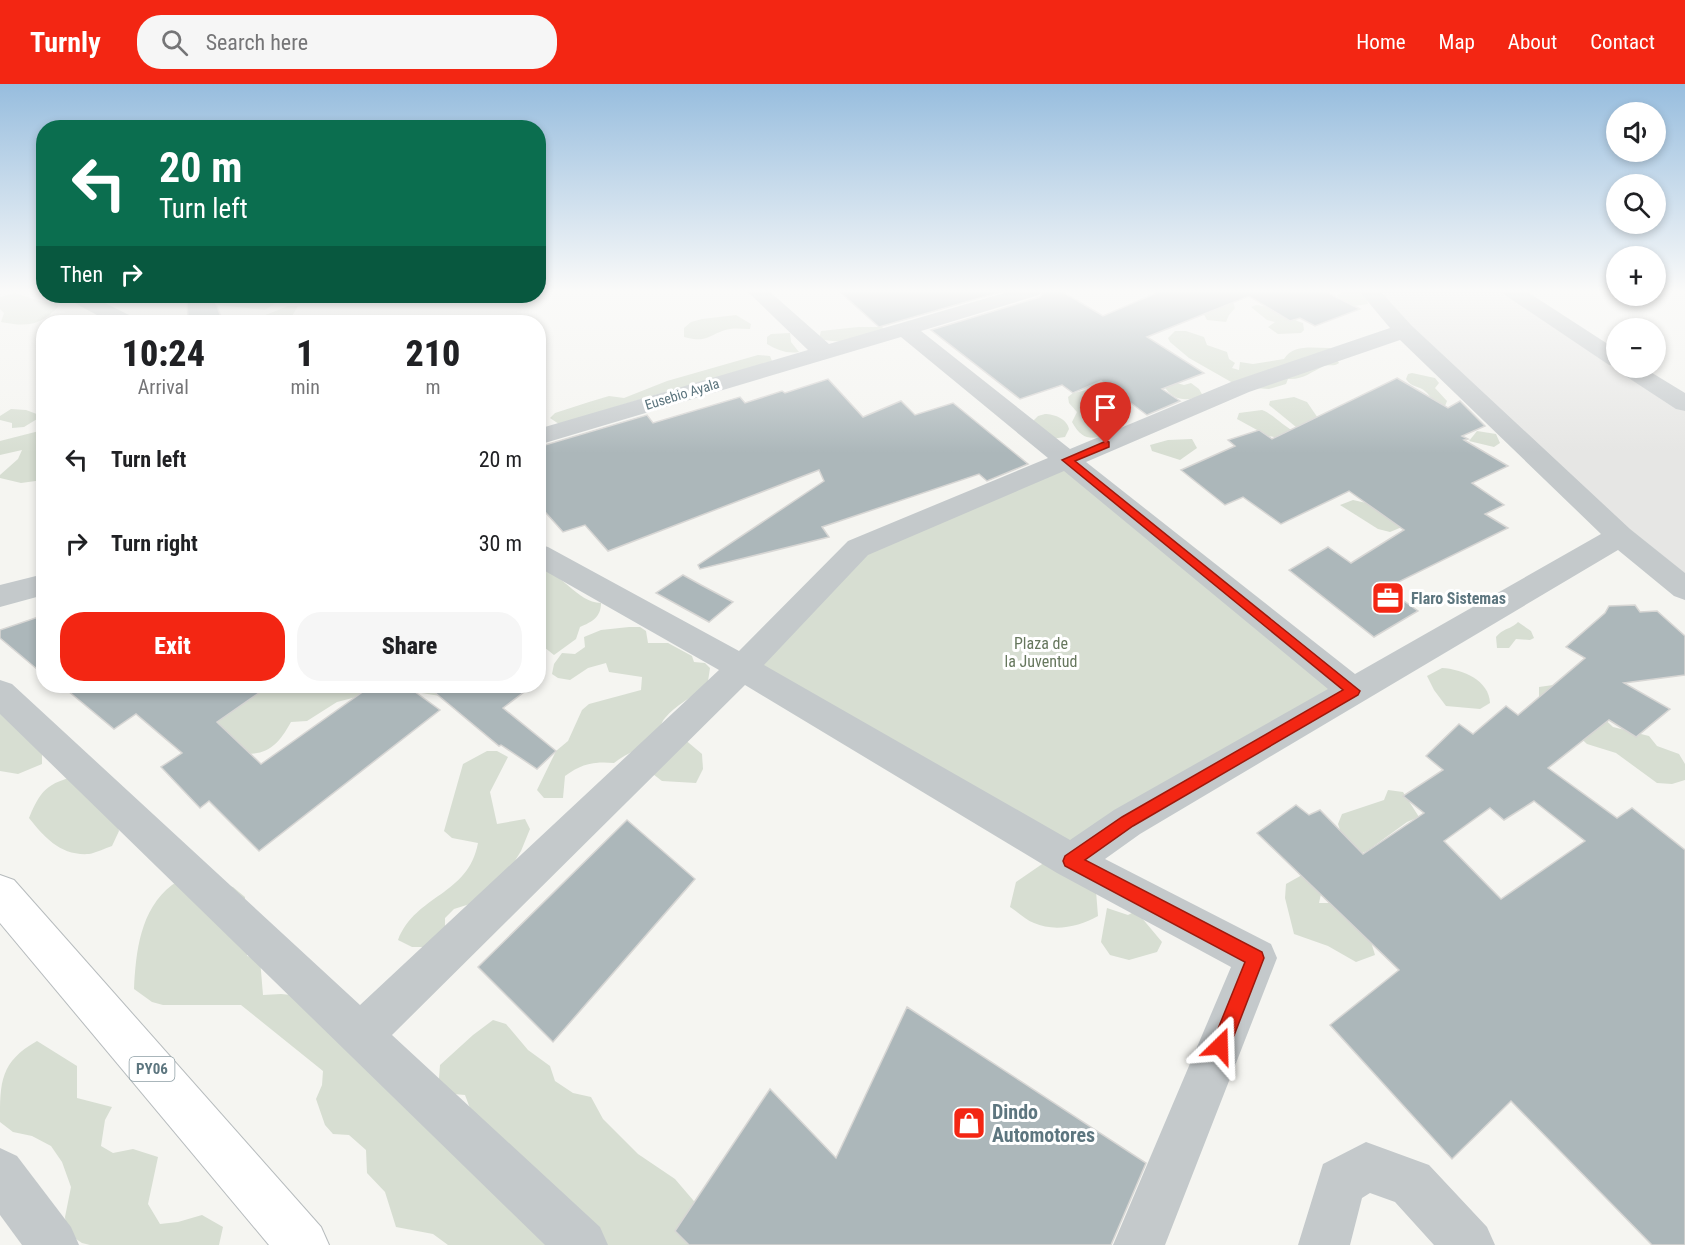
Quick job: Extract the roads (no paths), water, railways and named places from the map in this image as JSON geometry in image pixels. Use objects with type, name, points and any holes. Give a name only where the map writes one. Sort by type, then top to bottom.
[{"type":"highway","name":"PY06","points":[[0,893],[303,1245]]},
{"type":"street","points":[[817,345],[824,352]]},
{"type":"street","name":"Eusebio Ayala","points":[[546,435],[849,345]]},
{"type":"street","points":[[925,345],[1353,691]]},
{"type":"street","points":[[361,1034],[742,668],[858,548],[1240,387],[1362,345]]},
{"type":"street","points":[[1419,345],[1620,536],[1685,589]]},
{"type":"street","points":[[1644,378],[1685,405]]},
{"type":"street","points":[[1071,861],[1127,822],[1620,536]]},
{"type":"street","points":[[546,558],[742,668],[1071,861],[1256,958],[1139,1245]]},
{"type":"street","points":[[0,597],[36,586]]},
{"type":"street","points":[[0,693],[582,1245]]},
{"type":"street","points":[[1324,1245],[1341,1182],[1366,1167],[1411,1183],[1469,1245]]},
{"type":"street","points":[[0,1173],[53,1245]]},
{"type":"place","name":"Flaro Sistemas","points":[[1388,598]]},
{"type":"place","name":"Dindo Automotores","points":[[969,1123]]},
{"type":"park label","name":"Plaza de la Juventud","points":[[1041,652]]}]
